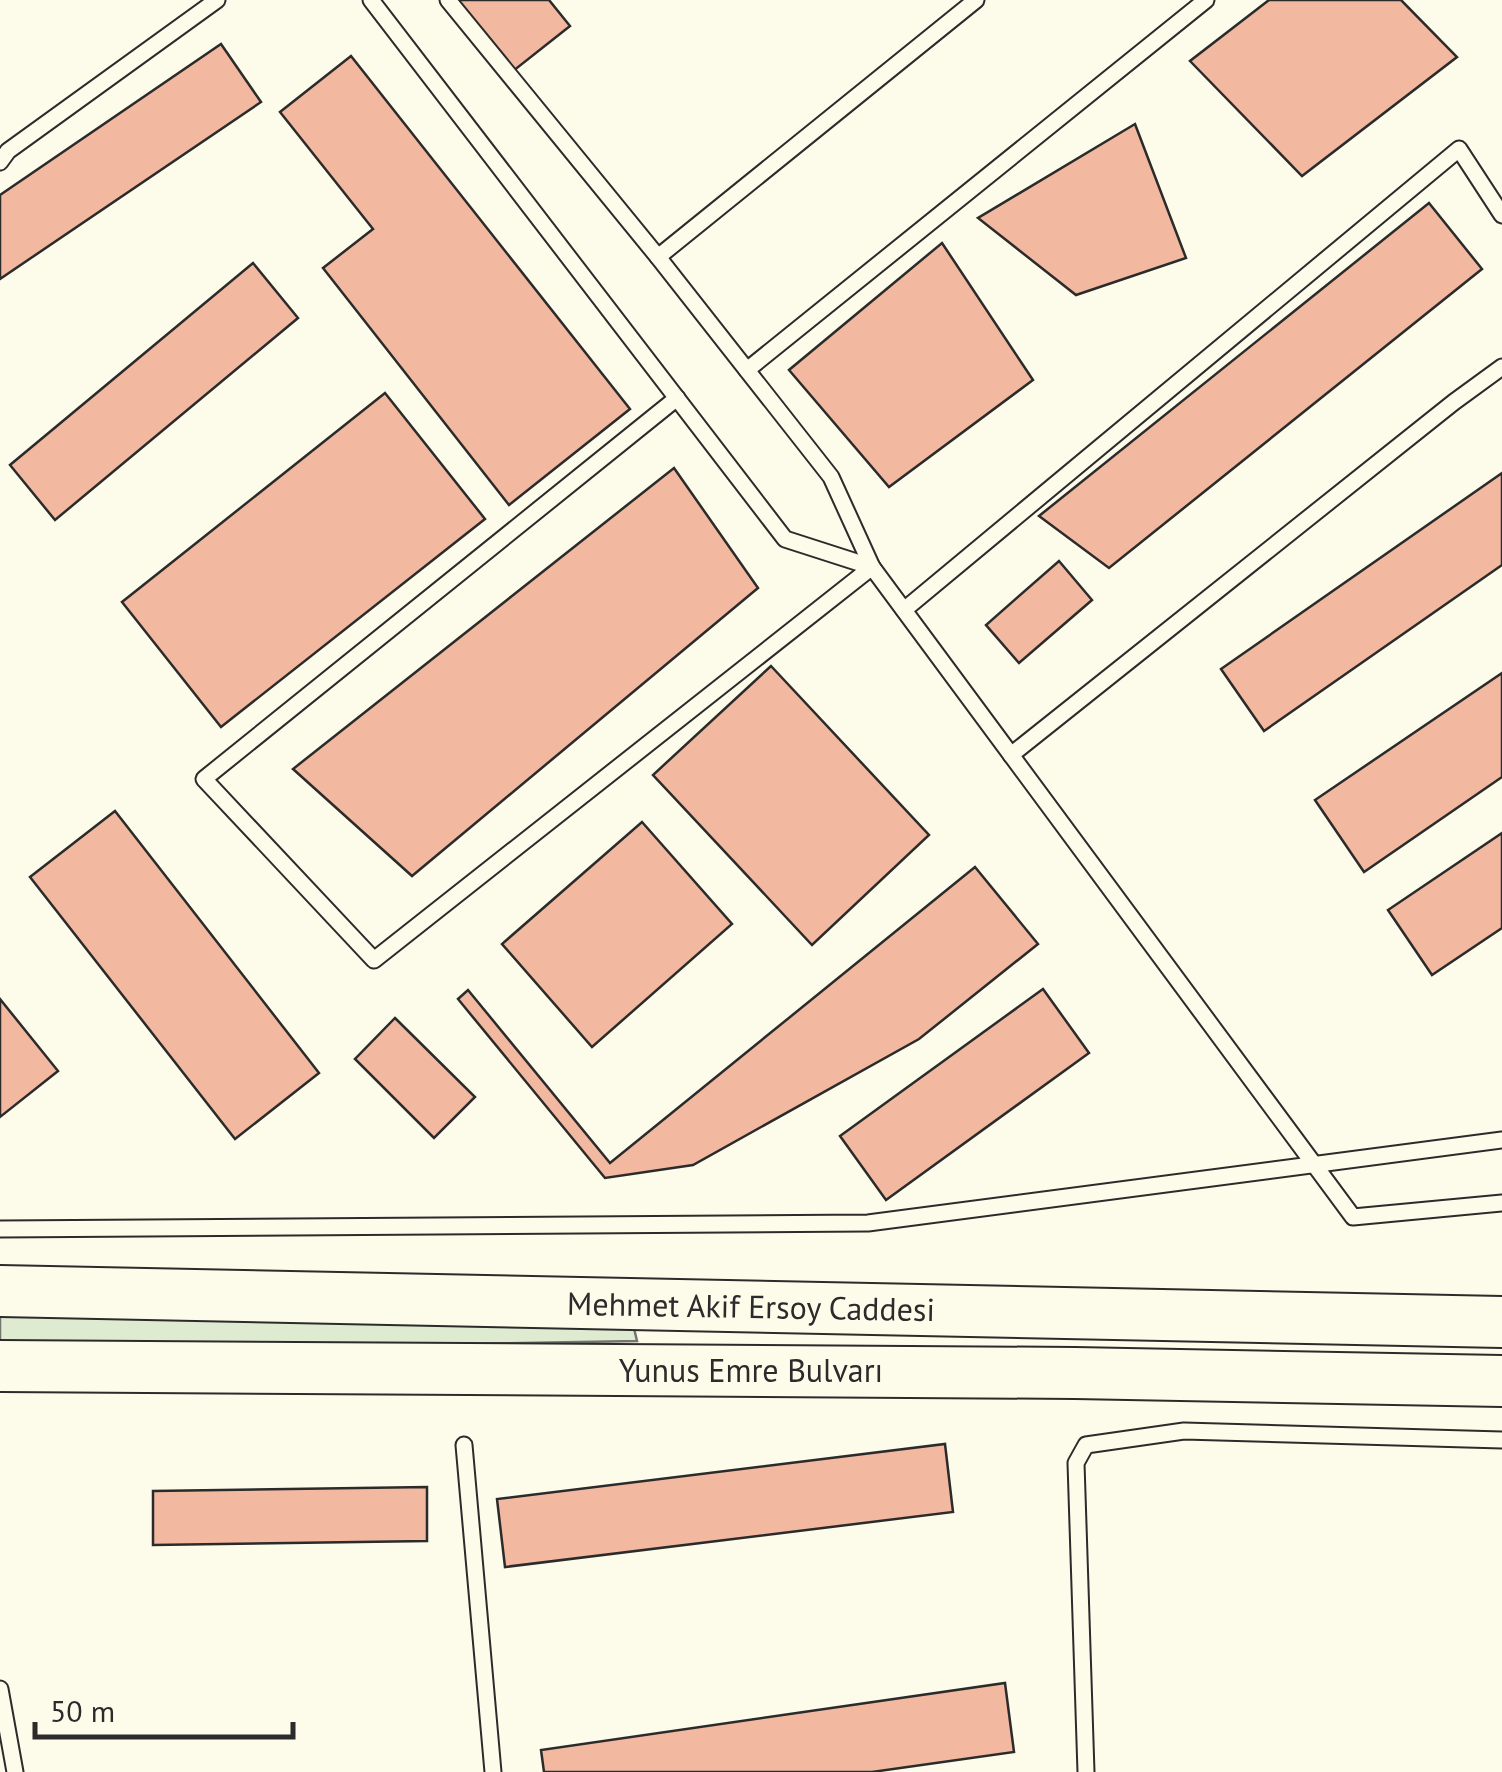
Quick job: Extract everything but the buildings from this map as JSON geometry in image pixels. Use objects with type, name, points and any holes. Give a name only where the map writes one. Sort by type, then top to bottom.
[{"type":"main road","name":"Mehmet Akif Ersoy Caddesi","points":[[0,1292],[1502,1322]]},
{"type":"main road","name":"Yunus Emre Bulvarı","points":[[0,1366],[1055,1372],[1502,1382]]},
{"type":"lane","points":[[0,162],[8,151],[217,0]]},
{"type":"lane","points":[[371,0],[786,539],[872,567]]},
{"type":"lane","points":[[448,0],[831,477],[872,567],[1353,1217],[1502,1203]]},
{"type":"lane","points":[[658,257],[976,0]]},
{"type":"lane","points":[[747,370],[1206,0]]},
{"type":"lane","points":[[904,610],[1459,149],[1502,215]]},
{"type":"lane","points":[[1011,754],[1502,367]]},
{"type":"lane","points":[[677,398],[204,779],[374,960],[872,567]]},
{"type":"lane","points":[[0,1229],[868,1223],[1502,1140]]},
{"type":"lane","points":[[1086,1772],[1076,1463],[1086,1445],[1184,1432],[1502,1440]]},
{"type":"lane","points":[[464,1445],[493,1772]]},
{"type":"lane","points":[[0,1689],[15,1772]]},
{"type":"green space","points":[[0,1311],[633,1324],[637,1341],[0,1352]]}]
